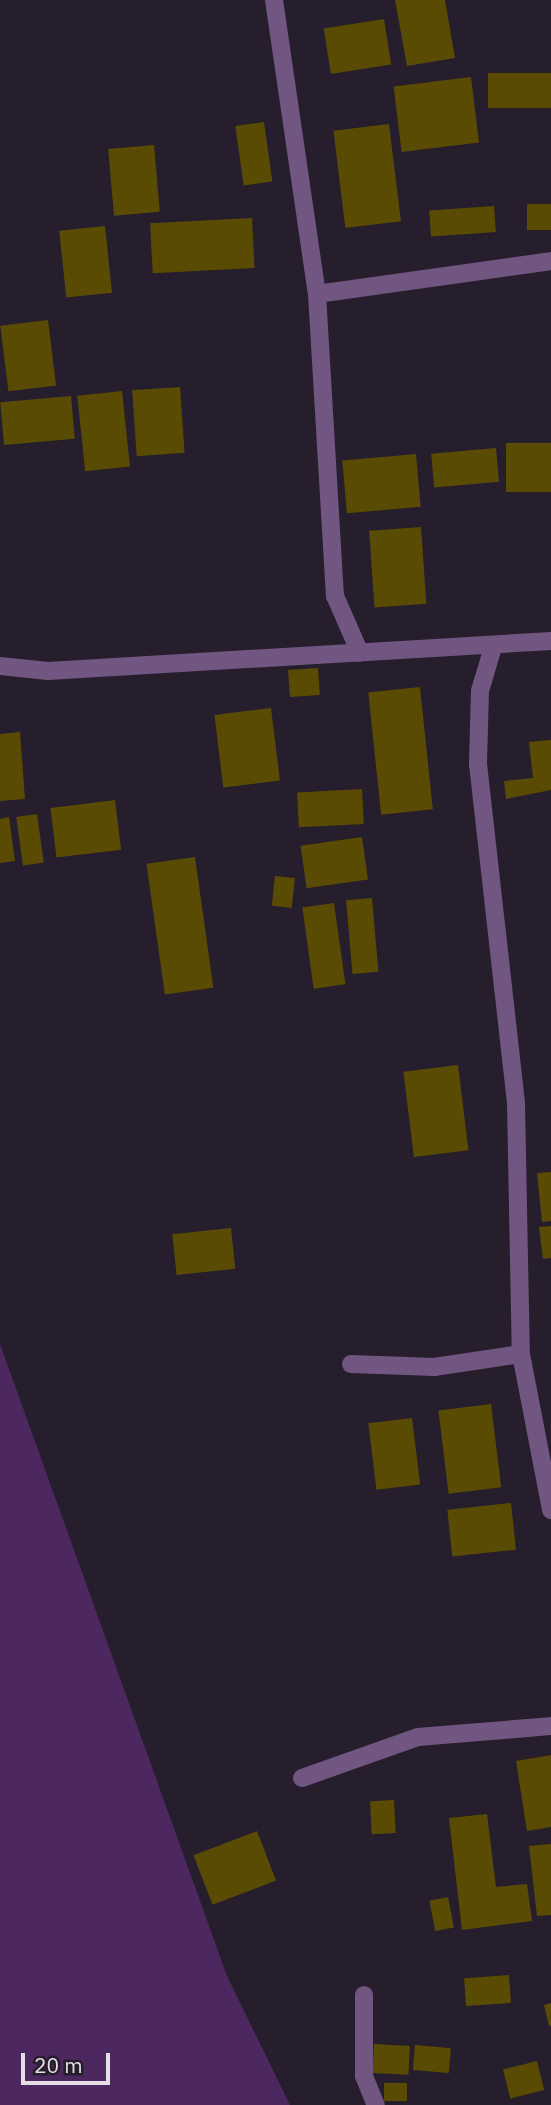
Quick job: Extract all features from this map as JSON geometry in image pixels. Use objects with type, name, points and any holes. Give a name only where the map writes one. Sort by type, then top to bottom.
[{"type":"street","points":[[274,0],[317,294],[335,596],[360,653]]},
{"type":"street","points":[[317,294],[551,261]]},
{"type":"street","points":[[0,666],[48,670],[493,647],[551,641]]},
{"type":"street","points":[[493,647],[480,691],[478,764],[516,1103],[521,1354],[551,1510]]},
{"type":"street","points":[[351,1364],[434,1367],[521,1354]]},
{"type":"street","points":[[302,1778],[418,1737],[551,1727]]},
{"type":"street","points":[[364,1995],[364,2076],[376,2105]]},
{"type":"shaded area","points":[[0,1344],[227,1976],[290,2105],[0,2105]]},
{"type":"building","points":[[395,0],[445,0],[455,58],[407,66]]},
{"type":"building","points":[[384,19],[391,64],[331,74],[324,29]]},
{"type":"building","points":[[488,73],[551,73],[551,108],[488,108]]},
{"type":"building","points":[[471,77],[479,143],[402,152],[394,87]]},
{"type":"building","points":[[264,122],[272,181],[244,185],[235,126]]},
{"type":"building","points":[[389,124],[401,221],[345,228],[333,131]]},
{"type":"building","points":[[154,145],[160,212],[114,216],[108,149]]},
{"type":"building","points":[[527,204],[551,204],[551,230],[527,230]]},
{"type":"building","points":[[494,206],[496,232],[431,236],[429,211]]},
{"type":"building","points":[[252,218],[255,268],[153,273],[150,223]]},
{"type":"building","points":[[105,226],[112,293],[66,297],[59,231]]},
{"type":"building","points":[[48,320],[56,386],[8,391],[0,326]]},
{"type":"building","points":[[180,387],[185,453],[137,456],[132,390]]},
{"type":"building","points":[[122,391],[130,467],[85,471],[77,396]]},
{"type":"building","points":[[71,396],[75,439],[4,445],[0,402]]},
{"type":"building","points":[[506,443],[551,443],[551,492],[506,492]]},
{"type":"building","points":[[496,448],[499,482],[434,488],[431,454]]},
{"type":"building","points":[[416,454],[421,507],[347,513],[342,460]]},
{"type":"building","points":[[421,527],[426,604],[374,607],[369,531]]},
{"type":"building","points":[[318,668],[320,695],[290,697],[288,670]]},
{"type":"building","points":[[420,687],[433,809],[381,815],[368,692]]},
{"type":"building","points":[[271,708],[280,780],[223,787],[214,715]]},
{"type":"building","points":[[20,732],[25,799],[0,801],[0,734]]},
{"type":"building","points":[[551,740],[551,790],[506,799],[504,781],[533,778],[529,742]]},
{"type":"building","points":[[362,789],[364,824],[299,827],[297,792]]},
{"type":"building","points":[[115,800],[121,850],[57,858],[50,808]]},
{"type":"building","points":[[37,814],[44,863],[23,865],[16,817]]},
{"type":"building","points":[[9,817],[15,861],[0,863],[0,819]]},
{"type":"building","points":[[362,837],[368,880],[307,888],[301,846]]},
{"type":"building","points":[[195,857],[213,988],[165,995],[146,864]]},
{"type":"building","points":[[275,876],[295,878],[292,908],[272,906]]},
{"type":"building","points":[[372,898],[378,972],[353,974],[346,900]]},
{"type":"building","points":[[334,903],[345,984],[314,989],[302,907]]},
{"type":"building","points":[[458,1065],[468,1150],[414,1157],[403,1072]]},
{"type":"building","points":[[551,1172],[551,1221],[542,1222],[537,1173]]},
{"type":"building","points":[[551,1226],[551,1258],[543,1259],[539,1227]]},
{"type":"building","points":[[231,1228],[235,1269],[177,1275],[172,1234]]},
{"type":"building","points":[[491,1404],[501,1487],[449,1494],[438,1410]]},
{"type":"building","points":[[412,1418],[420,1485],[376,1490],[368,1423]]},
{"type":"building","points":[[511,1503],[516,1550],[452,1556],[447,1510]]},
{"type":"building","points":[[551,1755],[551,1827],[527,1831],[516,1761]]},
{"type":"building","points":[[394,1800],[396,1833],[372,1834],[370,1801]]},
{"type":"building","points":[[487,1814],[496,1887],[527,1884],[532,1921],[462,1930],[449,1818]]},
{"type":"building","points":[[257,1831],[276,1880],[213,1905],[194,1855]]},
{"type":"building","points":[[551,1844],[551,1915],[537,1916],[529,1846]]},
{"type":"building","points":[[448,1897],[454,1927],[435,1931],[429,1901]]},
{"type":"building","points":[[509,1975],[511,2003],[466,2006],[464,1978]]},
{"type":"building","points":[[551,2003],[551,2026],[549,2026],[544,2005]]},
{"type":"building","points":[[374,2044],[410,2046],[408,2075],[372,2073]]},
{"type":"building","points":[[415,2045],[451,2048],[449,2073],[413,2070]]},
{"type":"building","points":[[537,2061],[544,2090],[510,2099],[503,2069]]},
{"type":"building","points":[[384,2083],[407,2083],[407,2101],[384,2101]]}]
